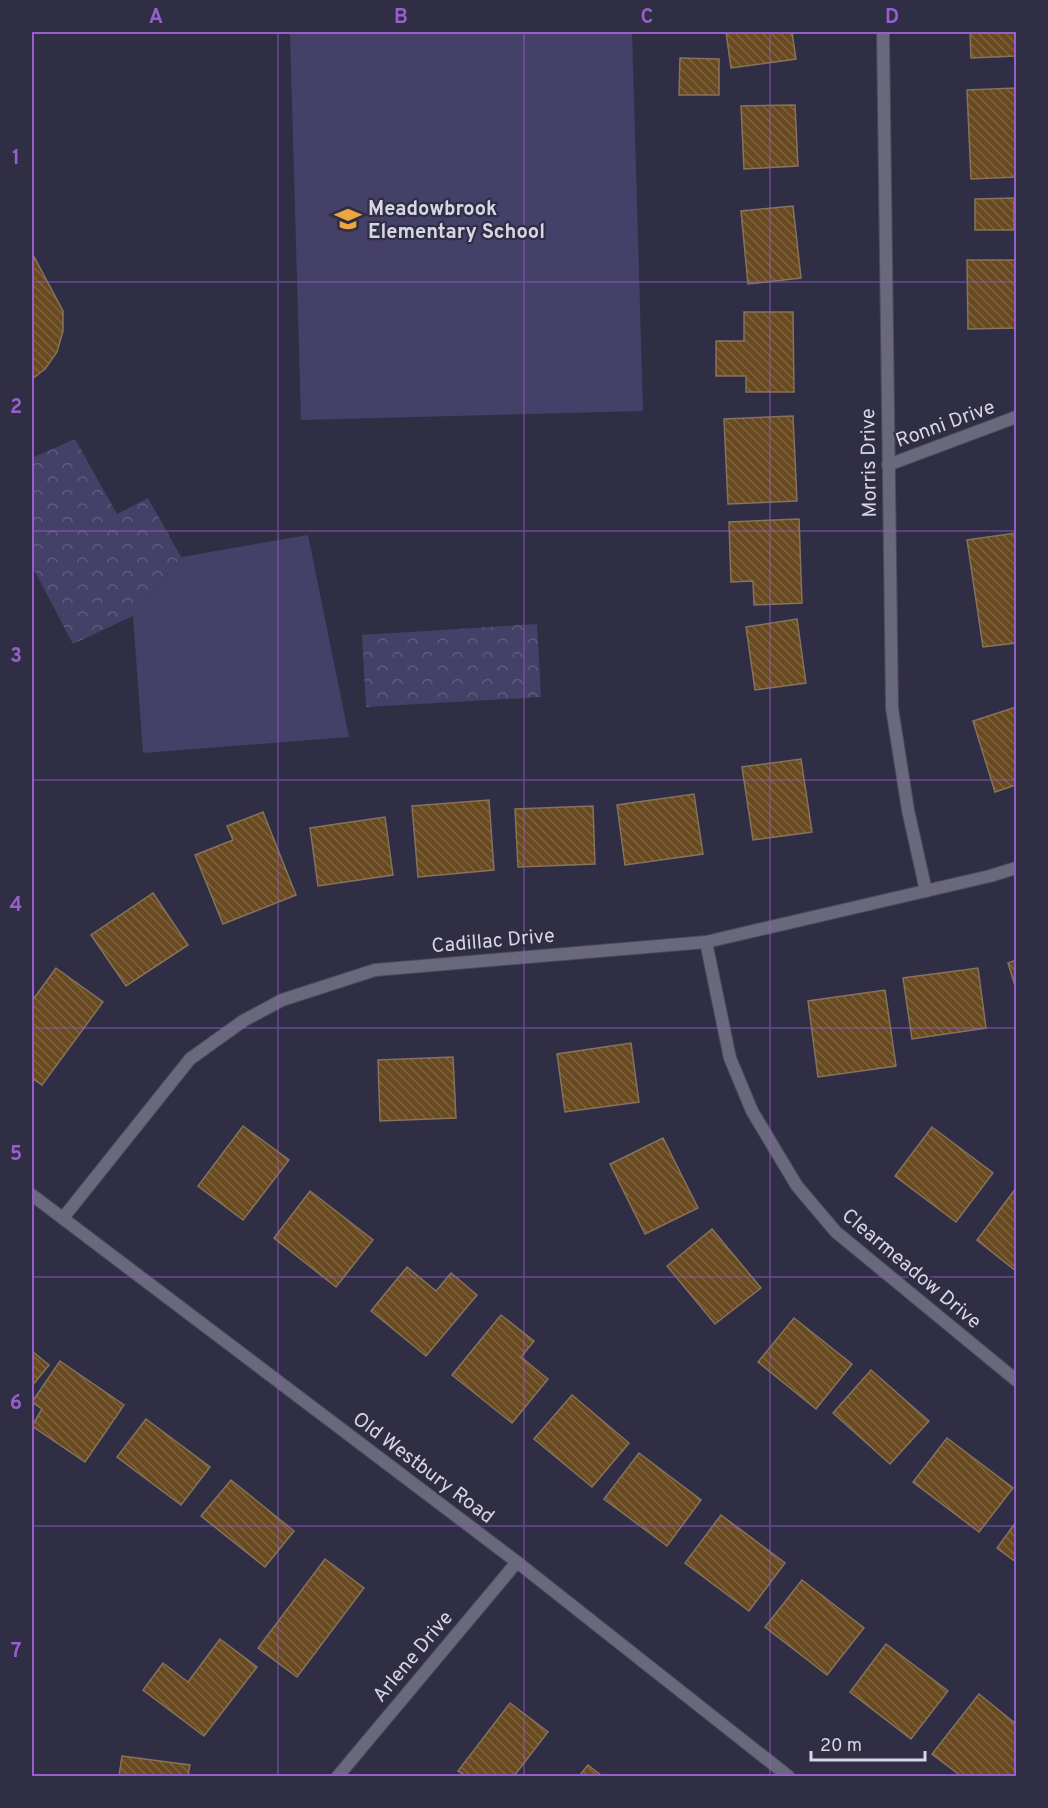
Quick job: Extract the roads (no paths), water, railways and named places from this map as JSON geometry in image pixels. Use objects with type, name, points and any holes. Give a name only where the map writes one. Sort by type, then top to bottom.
[{"type":"street","name":"Morris Drive","points":[[883,32],[892,708],[909,810],[926,891]]},
{"type":"street","name":"Ronni Drive","points":[[888,465],[1017,417]]},
{"type":"street","name":"Cadillac Drive","points":[[63,1218],[190,1059],[243,1021],[282,1000],[375,970],[706,942],[1017,868]]},
{"type":"street","name":"Clearmeadow Drive","points":[[706,942],[730,1058],[752,1111],[796,1186],[836,1232],[1017,1380]]},
{"type":"street","name":"Old Westbury Road","points":[[32,1195],[517,1562],[788,1776]]},
{"type":"street","name":"Arlene Drive","points":[[338,1776],[517,1562]]},
{"type":"place","name":"Meadowbrook Elementary School","points":[[348,219]]}]
